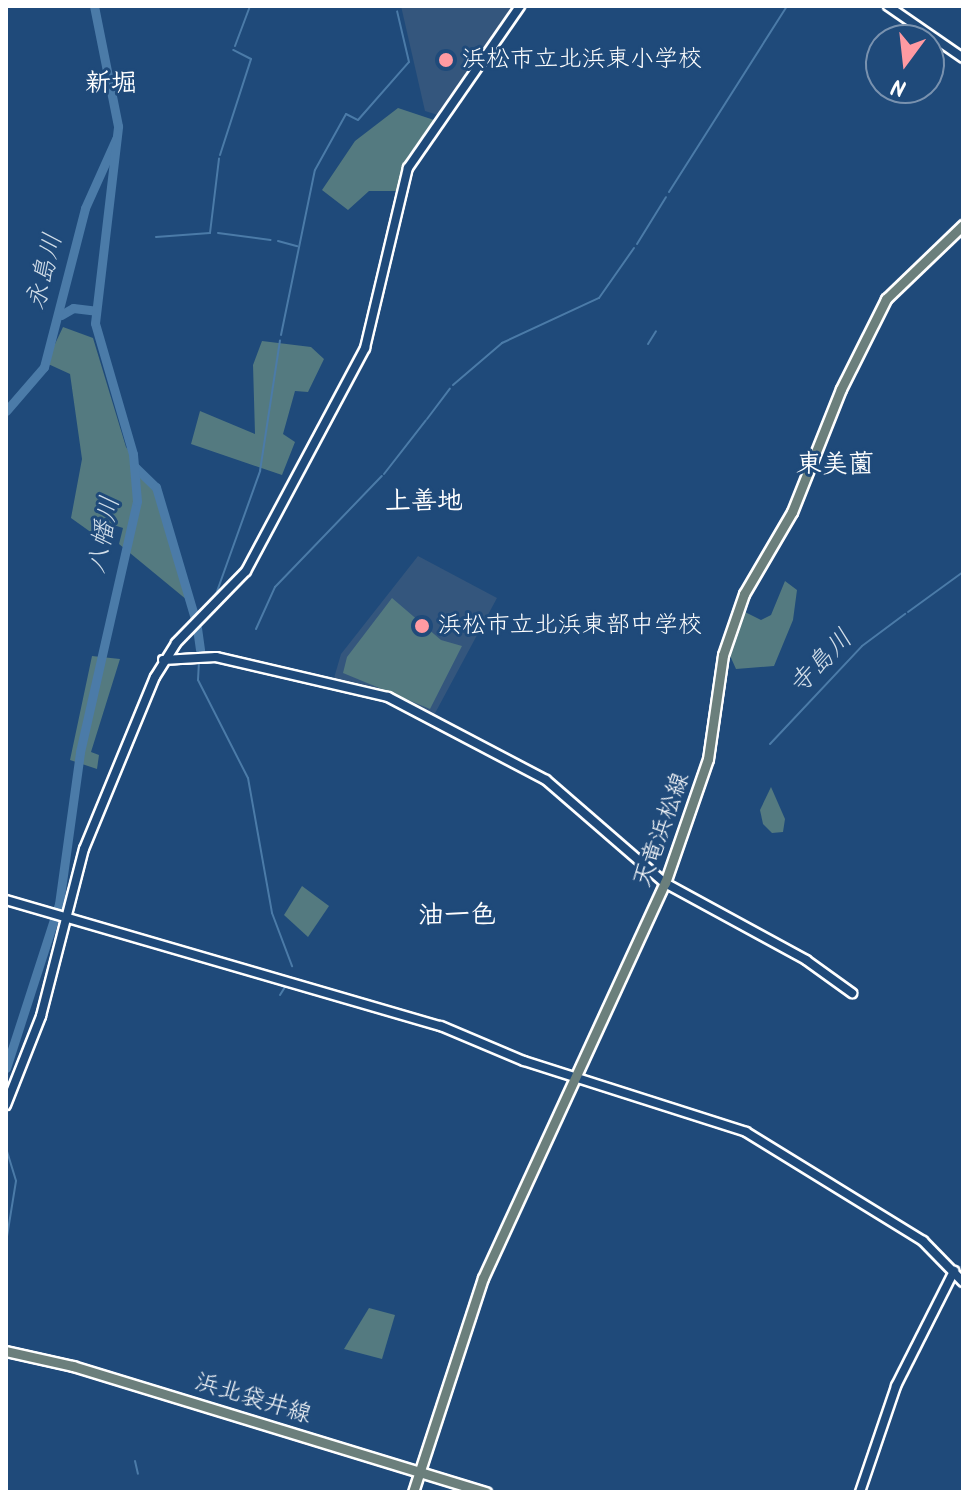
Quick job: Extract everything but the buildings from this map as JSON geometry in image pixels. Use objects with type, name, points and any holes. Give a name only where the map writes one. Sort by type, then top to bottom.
[{"type":"main road","name":"天竜浜松線","points":[[412,1492],[483,1278],[665,883],[708,759],[723,655],[744,594],[786,524],[886,299],[963,225]]},
{"type":"main road","name":"浜北袋井線","points":[[6,1351],[73,1366],[486,1492]]},
{"type":"street","points":[[6,1105],[41,1016],[59,919],[94,821],[163,660],[246,571],[365,348],[408,168],[520,6]]},
{"type":"street","points":[[888,6],[963,58]]},
{"type":"street","points":[[163,660],[198,658],[324,678],[388,697],[546,780],[665,883],[806,960],[852,993]]},
{"type":"street","points":[[6,900],[59,919],[441,1026],[577,1078],[763,1139],[923,1241],[963,1282]]},
{"type":"street","points":[[860,1492],[896,1386],[954,1271]]},
{"type":"shaded area","name":"浜松市立北浜東小学校","points":[[401,6],[515,8],[438,115],[425,111]]},
{"type":"shaded area","name":"浜松市立北浜東部中学校","points":[[418,556],[497,598],[433,717],[392,695],[334,678],[341,654]]},
{"type":"green space","points":[[398,108],[434,120],[408,156],[397,191],[369,191],[348,210],[322,190],[355,141]]},
{"type":"green space","points":[[63,327],[93,338],[126,447],[154,486],[187,600],[119,544],[123,528],[101,521],[92,533],[71,518],[82,459],[70,374],[46,363]]},
{"type":"green space","points":[[262,341],[311,347],[324,359],[308,392],[295,391],[283,434],[295,442],[282,475],[191,444],[200,411],[255,434],[253,365]]},
{"type":"green space","points":[[785,581],[797,590],[793,620],[774,666],[736,669],[727,649],[743,611],[761,620],[771,615]]},
{"type":"green space","points":[[392,598],[441,640],[462,646],[430,709],[343,673],[347,657]]},
{"type":"green space","points":[[92,656],[120,659],[91,752],[99,755],[97,769],[70,760]]},
{"type":"green space","points":[[771,787],[785,819],[783,832],[772,833],[763,824],[760,810]]},
{"type":"green space","points":[[302,886],[329,906],[308,937],[284,915]]},
{"type":"green space","points":[[369,1308],[395,1315],[382,1359],[344,1349]]},
{"type":"waterway","name":"八幡川","points":[[6,1068],[59,904],[80,752],[137,501],[133,454],[95,323],[118,126],[94,6]]},
{"type":"waterway","points":[[235,46],[250,6]]},
{"type":"waterway","points":[[669,192],[787,6]]},
{"type":"waterway","points":[[281,335],[315,170],[346,114],[358,120],[409,62],[397,11]]},
{"type":"waterway","points":[[220,155],[251,59],[233,50]]},
{"type":"waterway","name":"永島川","points":[[6,411],[44,367],[85,208],[116,139]]},
{"type":"waterway","points":[[156,237],[210,233],[219,159]]},
{"type":"waterway","points":[[637,244],[666,197]]},
{"type":"waterway","points":[[218,233],[271,240]]},
{"type":"waterway","points":[[278,241],[297,246]]},
{"type":"waterway","points":[[453,385],[502,343],[599,298],[634,248]]},
{"type":"waterway","points":[[61,315],[73,308],[96,311]]},
{"type":"waterway","points":[[648,344],[656,331]]},
{"type":"waterway","points":[[215,597],[260,471],[280,341]]},
{"type":"waterway","points":[[427,419],[450,389]]},
{"type":"waterway","points":[[384,474],[426,420]]},
{"type":"waterway","points":[[135,467],[156,487],[194,615]]},
{"type":"waterway","points":[[256,629],[275,587],[382,476]]},
{"type":"waterway","name":"寺島川","points":[[908,612],[963,572]]},
{"type":"waterway","name":"寺島川","points":[[770,744],[862,646],[905,614]]},
{"type":"waterway","points":[[197,628],[200,650]]},
{"type":"waterway","points":[[199,661],[198,680],[248,778],[272,913],[292,966]]},
{"type":"waterway","points":[[280,995],[285,987]]},
{"type":"waterway","points":[[6,1148],[16,1181],[6,1243]]},
{"type":"waterway","points":[[135,1461],[138,1474]]},
{"type":"place","name":"浜松市立北浜東小学校","points":[[446,60]]},
{"type":"place","name":"浜松市立北浜東部中学校","points":[[422,626]]},
{"type":"district","name":"新堀","points":[[111,85]]},
{"type":"district","name":"東美薗","points":[[835,466]]},
{"type":"district","name":"上善地","points":[[424,503]]},
{"type":"district","name":"油一色","points":[[457,917]]}]
